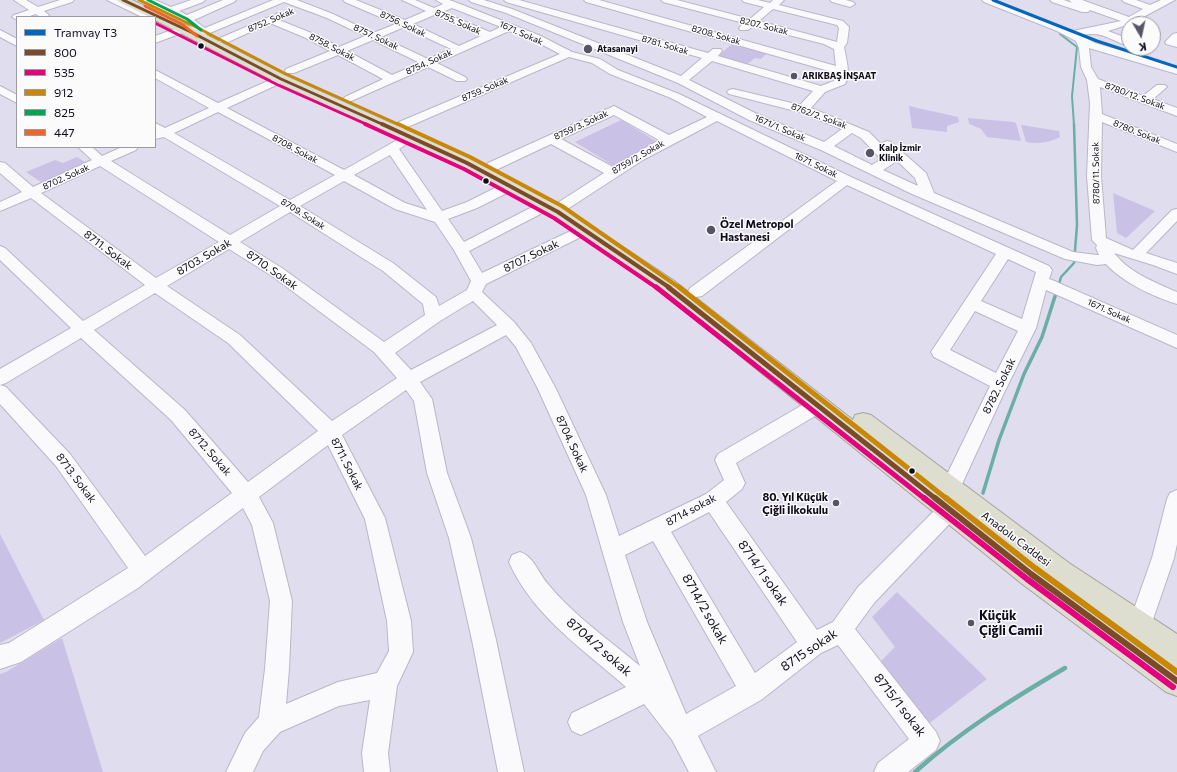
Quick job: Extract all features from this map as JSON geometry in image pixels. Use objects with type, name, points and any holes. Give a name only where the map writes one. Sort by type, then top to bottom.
[{"type":"highway","name":"Anadolu Caddesi","points":[[123,0],[224,40],[285,75],[349,99],[406,132],[493,166],[696,292],[950,499],[1031,574],[1177,681]]},
{"type":"highway","name":"Anadolu Caddesi","points":[[136,0],[285,75],[406,132],[510,186],[555,205],[584,230],[666,286],[818,405],[950,499],[1177,651]]},
{"type":"street","points":[[19,0],[45,16]]},
{"type":"street","points":[[20,16],[69,0]]},
{"type":"street","points":[[112,0],[148,16]]},
{"type":"street","points":[[151,0],[170,11],[194,29]]},
{"type":"street","points":[[170,11],[200,0]]},
{"type":"street","points":[[194,29],[231,0]]},
{"type":"street","points":[[156,40],[194,29],[280,0]]},
{"type":"street","name":"8757. Sokak","points":[[288,0],[330,16],[461,79]]},
{"type":"street","name":"8752. Sokak","points":[[224,40],[319,0]]},
{"type":"street","points":[[358,4],[368,0]]},
{"type":"street","name":"8755. Sokak","points":[[407,0],[488,35]]},
{"type":"street","name":"1671/1. Sokak","points":[[474,0],[509,11],[682,81],[760,120],[825,147],[917,191],[1077,258],[1096,260],[1107,259]]},
{"type":"street","name":"8781. Sokak","points":[[509,0],[710,58],[757,70],[821,90]]},
{"type":"street","name":"8208. Sokak","points":[[589,0],[842,71]]},
{"type":"street","name":"8207. Sokak","points":[[666,0],[828,42],[839,47]]},
{"type":"street","points":[[747,0],[776,3],[840,23],[844,27],[842,42],[839,47],[842,71],[841,82],[821,90],[803,109]]},
{"type":"street","points":[[835,0],[850,4]]},
{"type":"street","points":[[987,0],[1061,29],[1091,45],[1104,57],[1145,60],[1177,71]]},
{"type":"street","points":[[1002,0],[1069,26],[1094,30],[1121,40]]},
{"type":"street","points":[[1056,0],[1078,9],[1106,13]]},
{"type":"street","points":[[1074,0],[1121,19]]},
{"type":"street","points":[[1127,0],[1171,11]]},
{"type":"street","points":[[1136,16],[1151,7],[1170,0]]},
{"type":"street","points":[[158,132],[218,108],[336,51],[433,11],[447,2]]},
{"type":"street","name":"1671. Sokak","points":[[447,2],[537,38],[568,54],[596,61],[614,72],[675,96],[846,180],[1044,270],[1044,282],[1177,342]]},
{"type":"street","points":[[682,81],[776,3]]},
{"type":"street","name":"8756. Sokak","points":[[345,7],[358,4],[458,49]]},
{"type":"street","points":[[588,43],[648,4]]},
{"type":"street","points":[[330,16],[345,7]]},
{"type":"street","points":[[6,21],[16,17]]},
{"type":"street","points":[[156,19],[194,29]]},
{"type":"street","name":"8758. Sokak","points":[[270,20],[310,36],[391,79]]},
{"type":"street","points":[[1078,38],[1077,33],[1106,29],[1121,23]]},
{"type":"street","name":"8754. Sokak","points":[[349,99],[508,27]]},
{"type":"street","points":[[0,33],[16,42]]},
{"type":"street","points":[[1177,36],[1170,42],[1177,44]]},
{"type":"street","name":"8780/11. Sokak","points":[[1078,38],[1084,48],[1086,67],[1093,81],[1096,114],[1094,176],[1099,240],[1107,259]]},
{"type":"street","points":[[1086,67],[1121,48]]},
{"type":"street","name":"8759. Sokak","points":[[406,132],[568,54]]},
{"type":"street","points":[[1158,56],[1177,62]]},
{"type":"street","points":[[720,101],[733,92],[757,70]]},
{"type":"street","name":"8708. Sokak","points":[[156,74],[400,206],[438,218]]},
{"type":"street","name":"8780/12. Sokak","points":[[1093,81],[1177,112]]},
{"type":"street","points":[[1145,100],[1161,87]]},
{"type":"street","name":"8762/2. Sokak","points":[[733,92],[803,109],[851,128]]},
{"type":"street","name":"8759/3. Sokak","points":[[493,166],[614,110],[668,140]]},
{"type":"street","name":"8780. Sokak","points":[[1096,114],[1177,142]]},
{"type":"street","name":"8780. Sokak","points":[[1096,114],[1177,148]]},
{"type":"street","name":"8759/2. Sokak","points":[[461,249],[555,205],[668,140],[716,117]]},
{"type":"street","points":[[851,128],[865,135],[889,160],[873,170]]},
{"type":"street","name":"8762/2. Sokak","points":[[825,147],[851,128]]},
{"type":"street","name":"8709. Sokak","points":[[158,132],[290,206],[388,266],[430,301],[434,317]]},
{"type":"street","name":"8703. Sokak","points":[[0,378],[155,285],[392,148],[406,132]]},
{"type":"street","points":[[551,139],[612,172]]},
{"type":"street","points":[[887,145],[921,176],[928,195]]},
{"type":"street","name":"8710. Sokak","points":[[85,148],[101,161],[277,272],[384,352],[423,398],[431,436],[436,473],[460,538],[484,640],[511,772]]},
{"type":"street","name":"8702. Sokak","points":[[0,207],[130,148]]},
{"type":"street","name":"8704. Sokak","points":[[392,148],[438,218],[461,249],[477,287],[522,343],[547,389],[596,495],[635,622],[651,663],[681,731],[703,772]]},
{"type":"street","name":"8711. Sokak","points":[[0,166],[31,192],[155,285],[234,339],[331,432],[375,518],[399,621],[401,652],[385,684],[375,753],[377,772]]},
{"type":"street","points":[[696,292],[846,180]]},
{"type":"street","points":[[438,218],[472,205],[510,186]]},
{"type":"street","points":[[1136,255],[1177,213]]},
{"type":"street","name":"8707. Sokak","points":[[384,352],[477,287],[584,230]]},
{"type":"street","points":[[1099,240],[1123,252],[1158,261],[1177,269]]},
{"type":"street","name":"8712. Sokak","points":[[0,251],[109,356],[178,414],[248,495],[262,524],[281,601],[277,669],[270,723]]},
{"type":"street","points":[[1000,383],[940,352],[1004,253]]},
{"type":"street","points":[[1136,255],[1139,260],[1177,282]]},
{"type":"street","points":[[1107,259],[1128,274],[1177,298]]},
{"type":"street","name":"8782. Sokak","points":[[950,499],[1000,383],[1028,328],[1044,282]]},
{"type":"street","points":[[972,303],[1028,328]]},
{"type":"street","points":[[0,657],[13,654],[143,571],[248,495],[331,432],[409,380],[508,326]]},
{"type":"street","name":"8713. Sokak","points":[[0,392],[63,460],[143,571]]},
{"type":"street","name":"8714 sokak","points":[[613,550],[712,500],[735,483],[725,460],[818,405]]},
{"type":"street","name":"8715 sokak","points":[[681,731],[752,691],[813,645],[841,630],[866,595],[950,499]]},
{"type":"street","points":[[1140,626],[1163,558],[1177,499]]},
{"type":"street","name":"8714/1 sokak","points":[[712,500],[813,645]]},
{"type":"street","name":"8714/2 sokak","points":[[657,528],[752,691]]},
{"type":"street","name":"8704/2 sokak","points":[[520,562],[539,591],[561,615],[648,689],[681,731]]},
{"type":"street","name":"8715/1 sokak","points":[[841,630],[927,741],[887,772]]},
{"type":"street","points":[[239,772],[254,742],[270,723],[338,694],[385,684]]},
{"type":"street","points":[[581,722],[648,689]]},
{"type":"shaded area","points":[[734,42],[768,52],[761,59],[755,58],[746,65],[717,57]]},
{"type":"shaded area","points":[[909,106],[958,117],[959,122],[947,126],[947,132],[912,128]]},
{"type":"shaded area","points":[[968,118],[1016,123],[1021,141],[987,137],[981,129],[969,124]]},
{"type":"shaded area","points":[[621,120],[656,141],[614,166],[575,142]]},
{"type":"shaded area","points":[[1021,125],[1059,131],[1060,137],[1052,141],[1035,143],[1026,142]]},
{"type":"shaded area","points":[[77,157],[88,164],[44,184],[26,172],[55,160],[63,163]]},
{"type":"shaded area","points":[[1113,193],[1155,211],[1126,238],[1117,233]]},
{"type":"shaded area","points":[[0,534],[44,620],[0,643]]},
{"type":"shaded area","points":[[897,592],[987,679],[927,725],[879,663],[895,647],[872,617]]},
{"type":"shaded area","points":[[62,638],[103,772],[0,772],[0,674],[6,672]]},
{"type":"waterway","points":[[1060,34],[1077,47],[1072,96],[1074,125]]},
{"type":"waterway","points":[[1058,288],[1061,277],[1074,263],[1077,225],[1074,124]]},
{"type":"waterway","points":[[983,493],[999,440],[1024,374],[1042,337],[1058,287]]},
{"type":"waterway","points":[[915,772],[932,757],[987,716],[1065,668]]},
{"type":"tram line","name":"T3","points":[[993,0],[1097,41],[1177,67]]},
{"type":"transit line","name":"800","points":[[123,0],[193,33],[281,79],[467,163],[558,212],[666,285],[1031,574],[1177,681]]},
{"type":"transit line","name":"912","points":[[139,0],[196,27],[284,73],[470,157],[562,206],[670,280],[1035,568],[1177,672]]},
{"type":"transit line","name":"825","points":[[148,0],[187,19],[201,30]]},
{"type":"transit line","name":"447","points":[[145,6],[183,25],[197,36]]},
{"type":"transit line","name":"535","points":[[156,24],[278,85],[464,169],[554,218],[662,291],[1027,579],[1173,687]]},
{"type":"place","name":"Atasanayi","points":[[588,49]]},
{"type":"place","name":"ARIKBAŞ İNŞAAT","points":[[794,76]]},
{"type":"place","name":"Kalp İzmir Klinik","points":[[870,153]]},
{"type":"place","name":"Özel Metropol Hastanesi","points":[[711,230]]},
{"type":"place","name":"80. Yıl Küçük Çiğli İlkokulu","points":[[836,503]]},
{"type":"place","name":"Küçük Çiğli Camii","points":[[971,623]]}]
